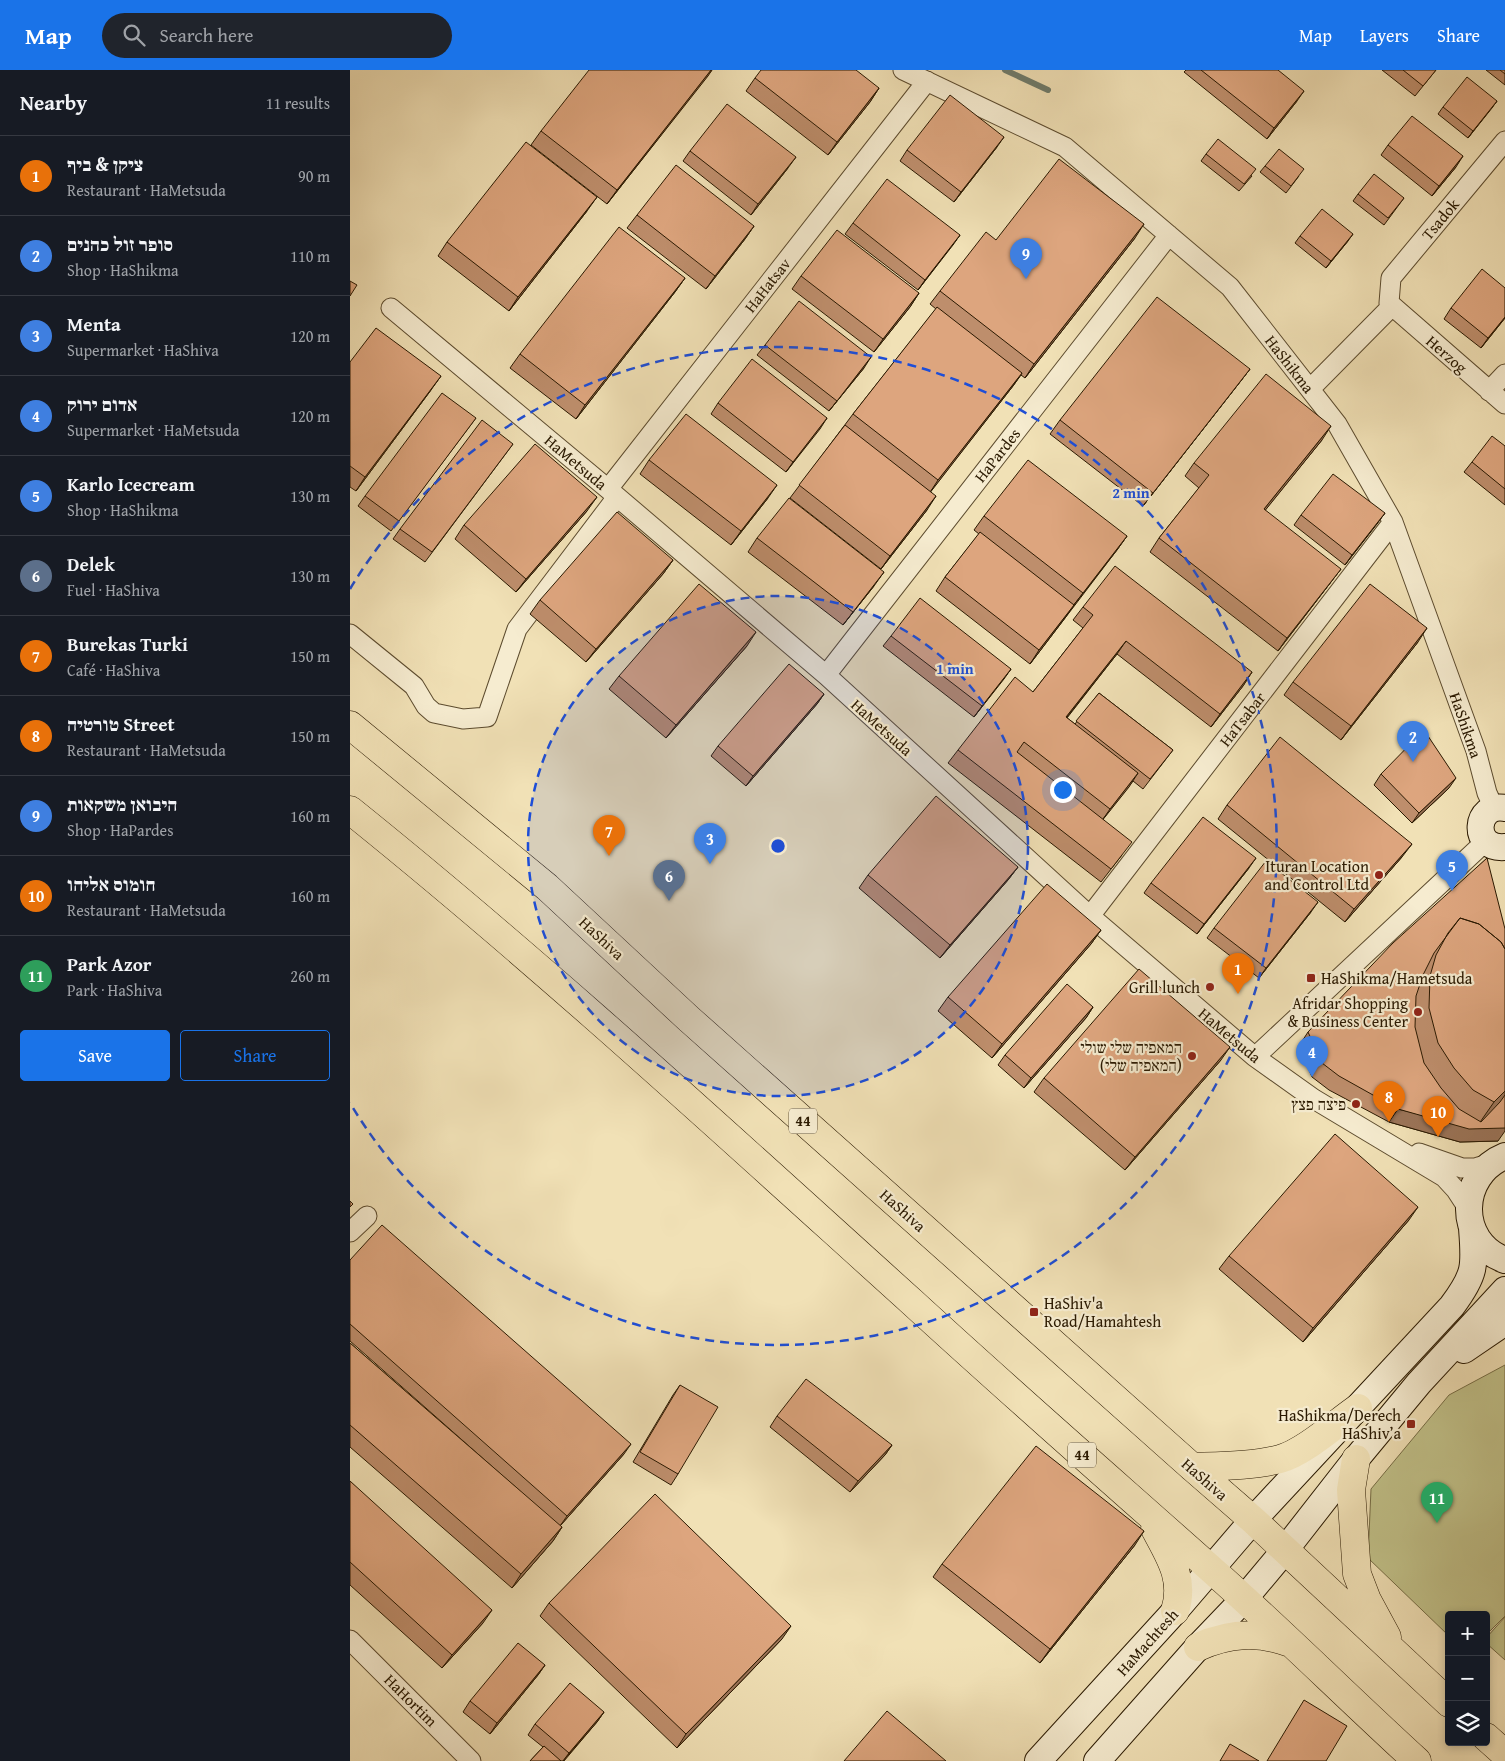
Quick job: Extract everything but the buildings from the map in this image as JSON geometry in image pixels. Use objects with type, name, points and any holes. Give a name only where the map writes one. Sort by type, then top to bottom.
[{"type":"highway","name":"HaShiva","points":[[350,725],[547,887],[689,1019],[1253,1520],[1447,1701]]},
{"type":"highway","name":"44","points":[[350,810],[446,887],[651,1065],[1017,1398],[1211,1568],[1417,1761]]},
{"type":"highway","points":[[1192,1467],[1264,1462],[1282,1458],[1301,1449],[1358,1408]]},
{"type":"highway","points":[[1356,1459],[1351,1490],[1357,1574],[1367,1600],[1384,1632],[1407,1664]]},
{"type":"highway","points":[[1146,1512],[1173,1562],[1178,1592],[1175,1611]]},
{"type":"highway","points":[[1198,1647],[1215,1639],[1248,1634],[1275,1638],[1295,1645]]},
{"type":"highway","points":[[1490,1741],[1505,1754]]},
{"type":"street","name":"HaShikma","points":[[903,70],[1065,147],[1230,287],[1337,424],[1393,522],[1476,751],[1487,793],[1500,808]]},
{"type":"street","name":"HaHatsav","points":[[350,634],[414,686],[426,706],[434,713],[463,719],[487,717],[517,629],[613,493],[927,82]]},
{"type":"street","name":"Tsadok","points":[[1390,305],[1391,278],[1505,141]]},
{"type":"street","name":"HaPardes","points":[[826,675],[1169,236]]},
{"type":"street","points":[[1310,389],[1390,305]]},
{"type":"street","name":"Herzog","points":[[1390,305],[1505,404]]},
{"type":"street","name":"HaMetsuda","points":[[391,308],[613,493],[826,675],[1090,916],[1255,1057],[1314,1099],[1444,1177],[1456,1190],[1470,1219]]},
{"type":"street","points":[[1490,391],[1505,374]]},
{"type":"street","name":"HaTsabar","points":[[1090,916],[1393,522]]},
{"type":"street","points":[[1255,1057],[1499,850],[1480,829],[1481,822],[1488,811],[1500,808]]},
{"type":"street","name":"HaMetsuda","points":[[1378,1138],[1462,1168],[1475,1168],[1498,1160]]},
{"type":"street","name":"HaMachtesh","points":[[1038,1761],[1175,1611],[1253,1520],[1452,1306],[1466,1286],[1474,1267],[1470,1219],[1472,1190],[1477,1178],[1498,1160]]},
{"type":"street","points":[[350,1232],[367,1216]]},
{"type":"street","points":[[1470,1219],[1476,1237],[1485,1248],[1505,1260]]},
{"type":"street","points":[[1097,1761],[1198,1647],[1244,1599],[1419,1383],[1505,1290]]},
{"type":"street","points":[[1419,1383],[1505,1322]]},
{"type":"street","name":"HaHortim","points":[[350,1640],[471,1761]]},
{"type":"green space","points":[[1505,1365],[1505,1616],[1490,1631],[1490,1611],[1445,1611],[1445,1632],[1368,1558],[1371,1489],[1449,1395]]},
{"type":"green space","points":[[1505,1617],[1505,1660],[1490,1647],[1490,1634]]},
{"type":"waterway","points":[[1005,70],[1048,90]]},
{"type":"place","name":"היבואן משקאות","points":[[1026,279]]},
{"type":"place","name":"סופר זול כהנים","points":[[1413,762]]},
{"type":"place","name":"Burekas Turki","points":[[609,856]]},
{"type":"place","name":"Menta","points":[[710,864]]},
{"type":"place","name":"Ituran Location and Control Ltd","points":[[1379,875]]},
{"type":"place","name":"Karlo Icecream","points":[[1452,891]]},
{"type":"place","name":"Delek","points":[[669,901]]},
{"type":"place","name":"HaShikma/Hametsuda","points":[[1311,978]]},
{"type":"place","name":"Grill lunch","points":[[1210,987]]},
{"type":"place","name":"ציקן & ביף","points":[[1238,994]]},
{"type":"place","name":"Afridar Shopping & Business Center","points":[[1418,1012]]},
{"type":"place","name":"המאפיה שלי שולי (המאפיה שלי)","points":[[1192,1056]]},
{"type":"place","name":"אדום ירוק","points":[[1312,1077]]},
{"type":"place","name":"פיצה פצץ","points":[[1356,1104]]},
{"type":"place","name":"טורטיה Street","points":[[1389,1122]]},
{"type":"place","name":"חומוס אליהו","points":[[1438,1137]]},
{"type":"place","name":"HaShiv'a Road/Hamahtesh","points":[[1034,1312]]},
{"type":"place","name":"HaShikma/Derech HaShiv’a","points":[[1411,1424]]},
{"type":"place","name":"Park Azor","points":[[1437,1523]]}]
